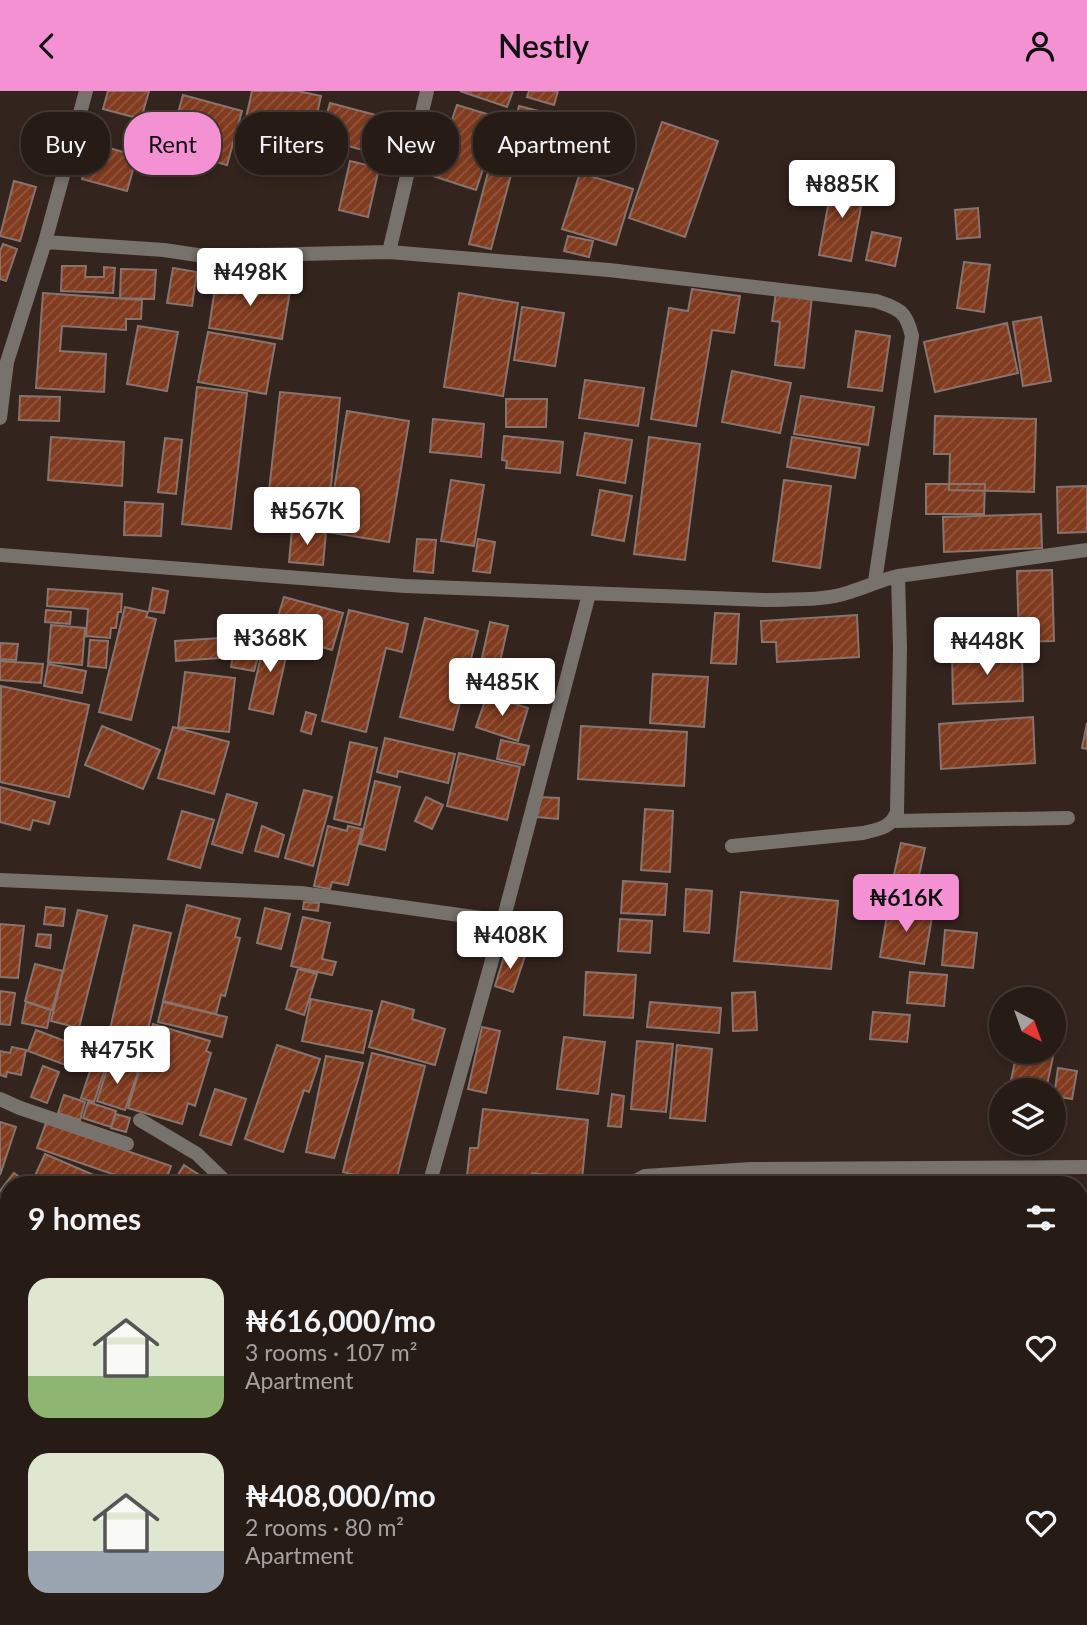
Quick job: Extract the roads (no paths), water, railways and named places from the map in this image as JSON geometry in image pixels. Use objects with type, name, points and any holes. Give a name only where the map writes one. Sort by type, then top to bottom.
[{"type":"street","points":[[0,418],[7,362],[45,242],[86,91]]},
{"type":"street","points":[[389,252],[427,91]]},
{"type":"street","points":[[45,242],[164,250],[204,256],[389,252],[609,270],[876,301],[895,307],[908,319],[912,336],[874,581]]},
{"type":"street","points":[[0,555],[405,586],[765,600],[849,593],[874,581],[898,576],[1087,550]]},
{"type":"street","points":[[732,846],[863,833],[883,828],[893,821],[897,812],[900,648],[898,576]]},
{"type":"street","points":[[432,1176],[503,921],[589,594]]},
{"type":"street","points":[[893,821],[1068,818]]},
{"type":"street","points":[[0,880],[301,893],[503,921]]},
{"type":"street","points":[[0,1099],[127,1144]]},
{"type":"street","points":[[140,1121],[197,1154],[220,1176]]},
{"type":"street","points":[[684,1176],[751,1169],[1087,1167]]}]
